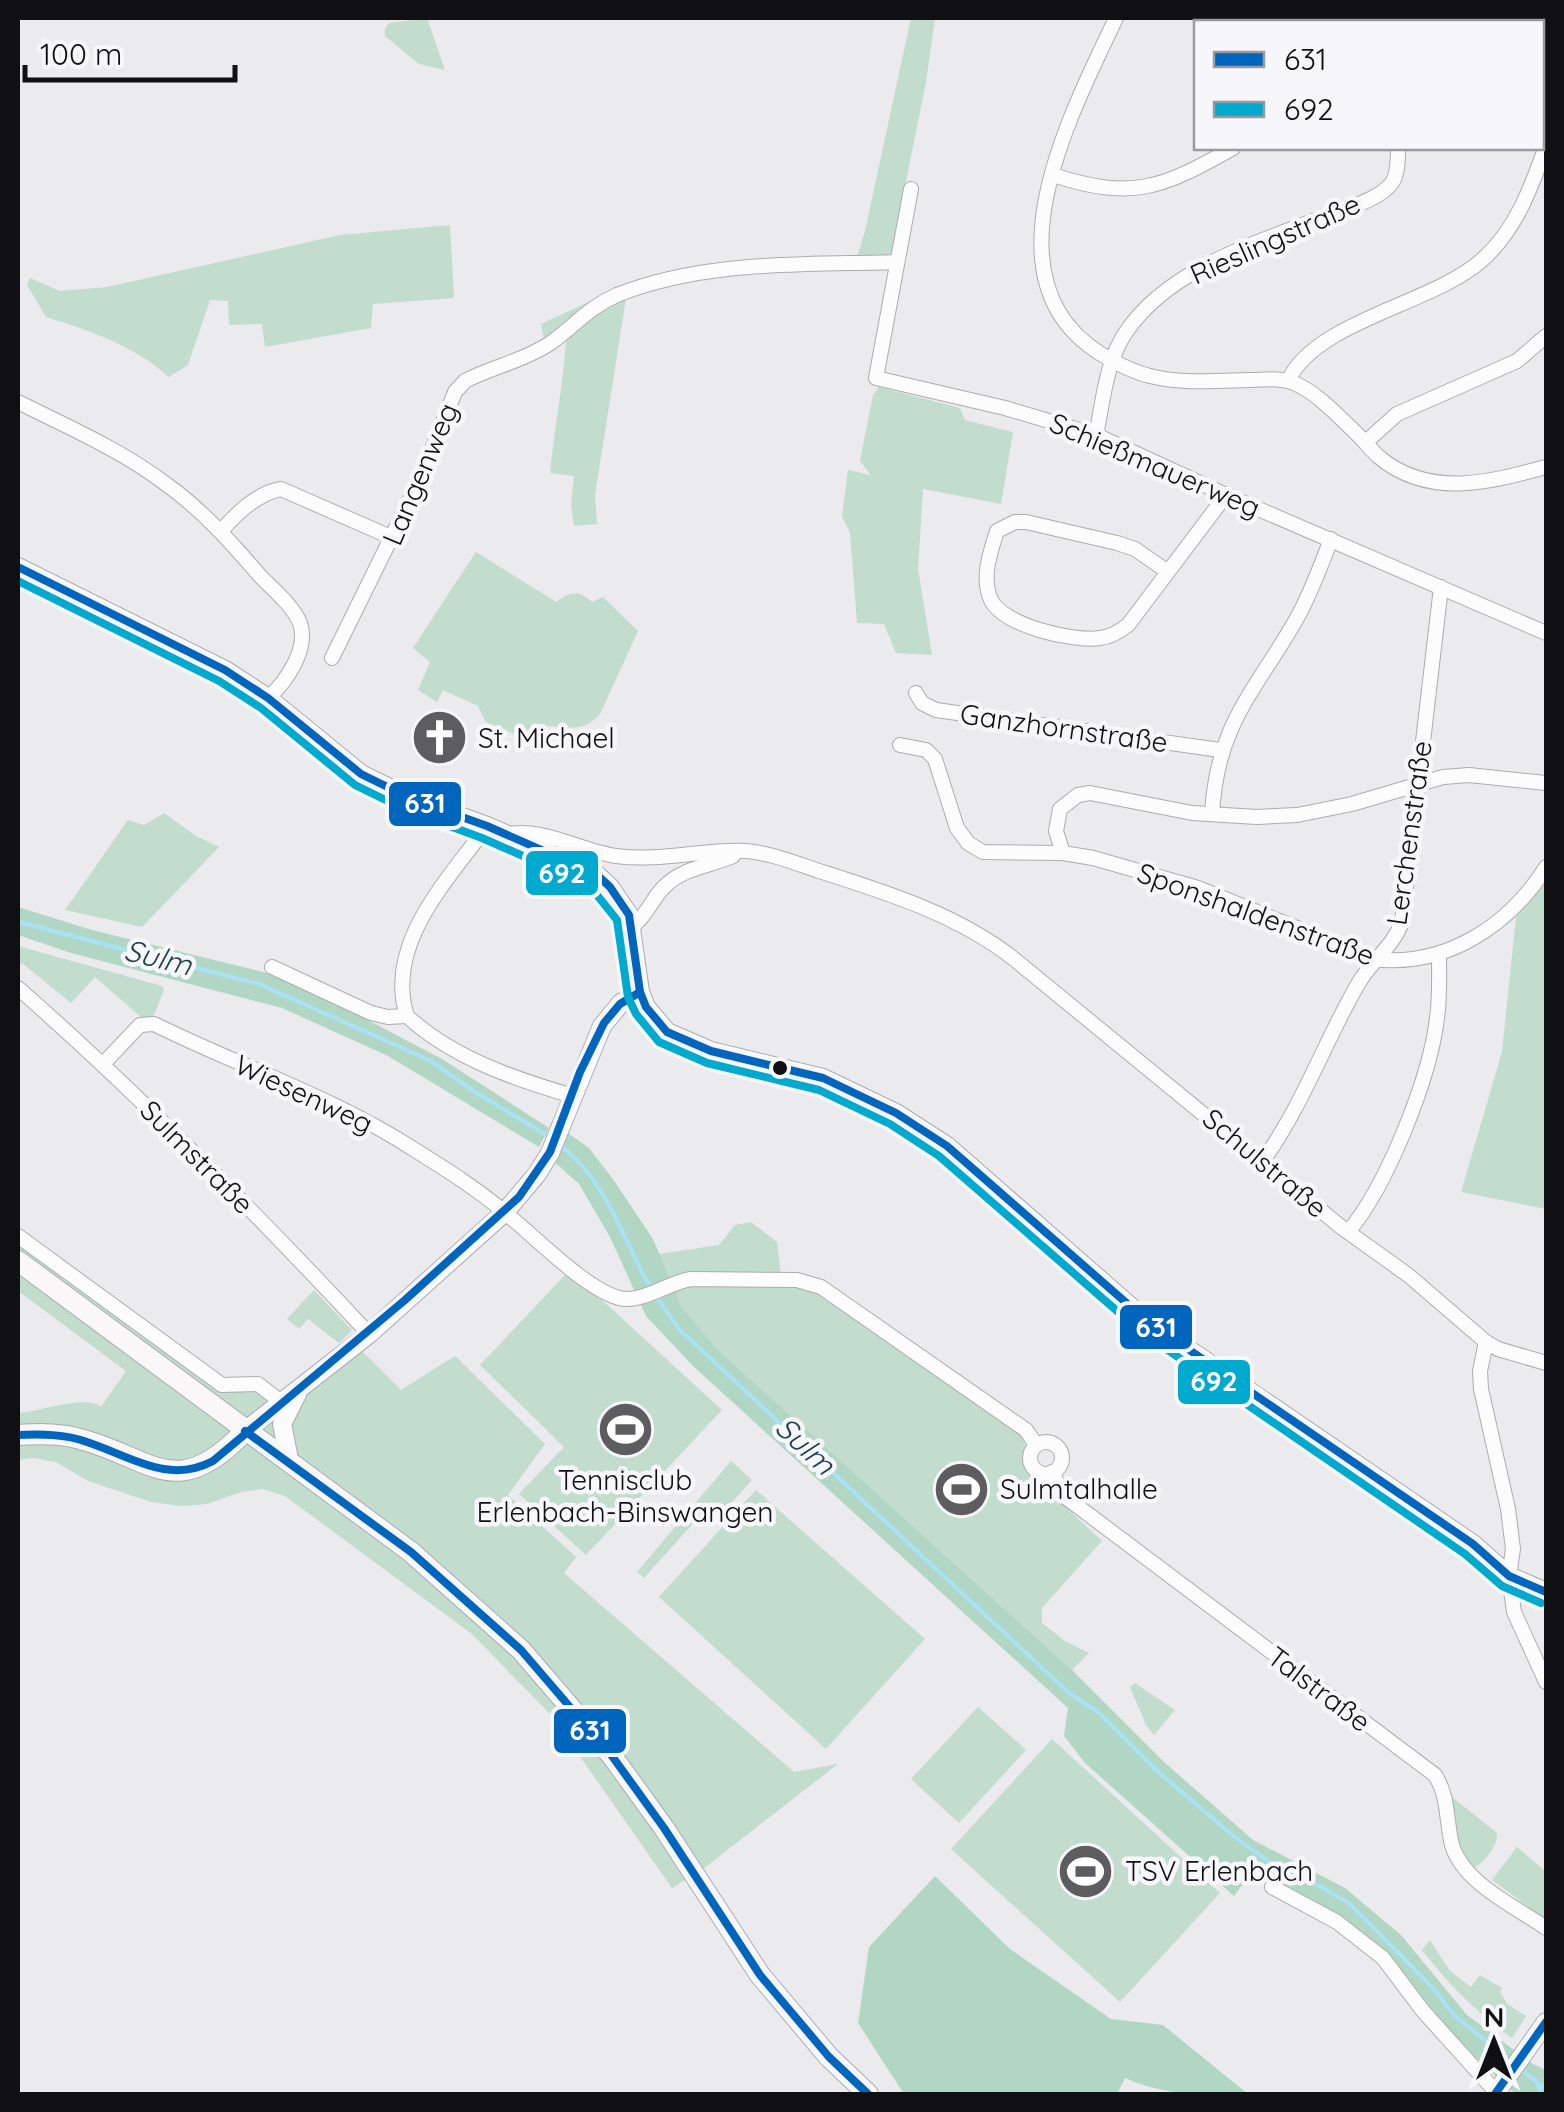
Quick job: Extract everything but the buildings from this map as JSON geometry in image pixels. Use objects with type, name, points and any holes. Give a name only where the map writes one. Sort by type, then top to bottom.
[{"type":"main road","points":[[18,1261],[410,1552],[522,1650],[612,1756],[760,1975],[830,2057],[868,2094]]},
{"type":"main road","points":[[18,1435],[72,1437],[172,1472],[209,1464],[245,1431]]},
{"type":"street","points":[[1116,18],[1064,131],[1042,242],[1046,288],[1067,326],[1086,345],[1148,376],[1176,380],[1288,380],[1331,408],[1380,458],[1403,472],[1451,484],[1493,481],[1546,467]]},
{"type":"street","points":[[1288,380],[1301,360],[1331,340],[1368,318],[1448,285],[1482,261],[1516,220],[1546,146]]},
{"type":"street","name":"Rieslingstraße","points":[[1096,435],[1113,361],[1124,334],[1143,311],[1176,283],[1228,256],[1388,187],[1393,181],[1398,150]]},
{"type":"street","points":[[1053,175],[1091,187],[1140,188],[1165,181],[1214,152]]},
{"type":"street","name":"Schießmauerweg","points":[[911,189],[876,378],[1006,408],[1096,435],[1546,632]]},
{"type":"street","name":"Langenweg","points":[[332,658],[393,538],[455,392],[464,381],[551,342],[582,314],[620,294],[700,272],[898,262]]},
{"type":"street","points":[[1366,442],[1397,414],[1517,361],[1546,336]]},
{"type":"street","points":[[18,402],[125,457],[166,484],[221,531],[300,624],[302,636],[292,669],[268,698]]},
{"type":"street","points":[[221,531],[262,496],[280,488],[393,538]]},
{"type":"street","points":[[1168,572],[1117,542],[1014,522],[997,531],[986,572],[992,603],[1012,621],[1090,639],[1117,633],[1128,625],[1168,572],[1226,495]]},
{"type":"street","points":[[1212,814],[1220,750],[1232,722],[1298,616],[1331,539]]},
{"type":"street","points":[[18,567],[191,652],[268,698],[361,774],[412,799],[596,874],[624,906],[633,926],[640,992],[656,1020],[683,1041],[824,1078],[896,1113],[947,1146],[1147,1321],[1473,1544],[1509,1576],[1546,1592]]},
{"type":"street","name":"Lerchenstraße","points":[[1262,1162],[1290,1118],[1360,980],[1390,946],[1402,922],[1441,587]]},
{"type":"street","name":"Ganzhornstraße","points":[[916,693],[922,703],[936,710],[1220,750]]},
{"type":"street","name":"Sponshaldenstraße","points":[[900,745],[926,750],[935,759],[957,828],[974,848],[994,855],[1063,853],[1198,888],[1377,959],[1400,961],[1439,956]]},
{"type":"street","points":[[1063,853],[1057,820],[1060,809],[1078,795],[1104,794],[1212,814],[1257,818],[1352,804],[1417,782],[1469,775],[1546,783]]},
{"type":"street","points":[[407,1016],[401,982],[418,923],[496,830]]},
{"type":"street","name":"Schulstraße","points":[[496,830],[523,830],[572,846],[644,858],[742,851],[770,854],[920,908],[994,944],[1348,1232],[1408,1275],[1486,1342],[1546,1363]]},
{"type":"street","points":[[633,926],[663,888],[676,878],[742,851]]},
{"type":"street","points":[[1348,1232],[1378,1186],[1421,1080],[1437,1017],[1439,956],[1512,910],[1527,896],[1546,867]]},
{"type":"street","points":[[272,967],[371,1013],[407,1016],[444,1044],[506,1076],[573,1096]]},
{"type":"street","name":"Sulmstraße","points":[[18,988],[103,1064],[369,1334]]},
{"type":"street","points":[[245,1431],[369,1334],[504,1212],[538,1174],[550,1153],[602,1026],[621,1003],[640,992]]},
{"type":"street","name":"Wiesenweg","points":[[103,1064],[140,1026],[154,1024],[357,1115],[450,1172],[504,1212]]},
{"type":"street","name":"Talstraße","points":[[504,1212],[606,1293],[629,1300],[674,1281],[797,1280],[821,1287],[1026,1430],[1036,1446]]},
{"type":"street","points":[[18,1236],[216,1380],[230,1385],[258,1384],[281,1402]]},
{"type":"street","points":[[1486,1342],[1481,1389],[1508,1509],[1514,1612],[1546,1682]]},
{"type":"street","points":[[284,1459],[288,1454],[282,1424],[299,1389]]},
{"type":"street","name":"Talstraße","points":[[1049,1442],[1061,1452],[1061,1464],[1052,1472],[1042,1473],[1031,1464],[1036,1446],[1049,1442]]},
{"type":"street","name":"Talstraße","points":[[1052,1472],[1064,1496],[1436,1775],[1446,1800],[1456,1858],[1466,1870],[1546,1928]]},
{"type":"street","points":[[1272,1887],[1337,1922],[1382,1958],[1424,2010],[1499,2089],[1546,2022]]},
{"type":"green space","points":[[427,18],[445,70],[419,64],[385,36],[389,23]]},
{"type":"green space","points":[[911,18],[935,18],[888,270],[853,271],[865,231]]},
{"type":"green space","points":[[450,225],[454,298],[373,304],[371,328],[265,347],[262,324],[229,325],[228,301],[210,300],[188,365],[169,377],[126,348],[46,317],[27,285],[30,278],[60,291],[107,287],[340,235]]},
{"type":"green space","points":[[608,293],[626,298],[595,495],[597,524],[574,526],[574,476],[550,473],[567,325],[544,339],[541,324]]},
{"type":"green space","points":[[879,387],[960,408],[965,420],[1013,432],[1001,504],[923,489],[918,569],[932,655],[896,653],[884,624],[857,623],[850,533],[842,516],[848,470],[871,475],[860,461],[873,395]]},
{"type":"green space","points":[[476,552],[556,602],[574,593],[592,602],[603,597],[638,631],[600,714],[593,721],[572,728],[540,726],[517,735],[486,723],[478,706],[443,690],[437,702],[418,690],[430,662],[413,648]]},
{"type":"green space","points":[[164,813],[219,847],[142,927],[65,910],[128,820],[144,825]]},
{"type":"green space","points":[[1546,882],[1546,1209],[1461,1192],[1502,1052],[1516,917]]},
{"type":"green space","points":[[18,907],[92,930],[267,973],[343,1007],[442,1059],[549,1128],[539,1147],[388,1056],[282,1008],[71,953],[18,935]]},
{"type":"green space","points":[[18,946],[162,986],[164,990],[153,1017],[141,1017],[95,977],[71,1003],[22,963],[18,968]]},
{"type":"green space","points":[[565,1131],[589,1148],[615,1182],[653,1239],[682,1307],[716,1348],[1072,1670],[1164,1762],[1253,1840],[1345,1888],[1401,1935],[1467,2015],[1546,2070],[1546,2094],[1510,2090],[1453,2036],[1387,1956],[1354,1926],[1255,1868],[1234,1896],[1085,1763],[1064,1736],[1068,1708],[693,1366],[646,1316],[610,1237],[579,1184],[551,1159]]},
{"type":"green space","points":[[751,1222],[777,1242],[782,1284],[819,1290],[1024,1432],[1025,1463],[1030,1474],[1102,1541],[1042,1608],[1042,1623],[1089,1653],[1072,1670],[716,1348],[682,1307],[659,1254],[719,1245],[735,1225]]},
{"type":"green space","points":[[18,1241],[213,1386],[252,1389],[288,1417],[317,1383],[360,1349],[401,1390],[455,1356],[545,1444],[508,1495],[576,1557],[564,1573],[794,1772],[838,1764],[703,1869],[672,1888],[551,1715],[472,1634],[285,1496],[263,1489],[207,1504],[151,1502],[88,1481],[56,1462],[18,1460],[18,1413],[84,1402],[101,1407],[126,1371],[18,1291]]},
{"type":"green space","name":"Tennisclub Erlenbach-Binswangen","points":[[565,1275],[603,1301],[722,1410],[586,1555],[519,1494],[564,1447],[480,1365]]},
{"type":"green space","points":[[314,1290],[352,1330],[339,1343],[308,1319],[299,1329],[287,1319]]},
{"type":"green space","points":[[731,1461],[752,1480],[718,1518],[706,1509],[644,1578],[637,1572]]},
{"type":"green space","points":[[756,1490],[925,1639],[826,1749],[659,1597]]},
{"type":"green space","points":[[1135,1683],[1175,1710],[1154,1735],[1130,1687]]},
{"type":"green space","points":[[978,1707],[1026,1750],[959,1823],[911,1779]]},
{"type":"green space","name":"TSV Erlenbach","points":[[1052,1739],[1220,1893],[1120,2002],[951,1849]]},
{"type":"green space","points":[[1452,1797],[1497,1833],[1490,1854],[1473,1868],[1455,1838]]},
{"type":"green space","points":[[1517,1847],[1546,1872],[1546,1920],[1492,1880]]},
{"type":"green space","points":[[935,1876],[1010,1949],[1111,2019],[1163,2025],[1248,2094],[1170,2091],[1125,2078],[1117,2094],[904,2094],[858,2023],[869,1947]]},
{"type":"green space","points":[[1430,1940],[1450,1971],[1471,1987],[1480,1975],[1502,1988],[1500,1992],[1507,2004],[1526,2016],[1512,2038],[1475,2008],[1432,1963],[1422,1950]]},
{"type":"waterway","name":"Sulm","points":[[18,922],[259,984],[431,1061],[548,1136]]},
{"type":"waterway","name":"Sulm","points":[[560,1145],[599,1189],[648,1283],[679,1329],[1069,1693],[1098,1712],[1154,1768],[1276,1867],[1350,1904],[1433,1988],[1454,2015],[1511,2062]]},
{"type":"waterway","name":"Sulm","points":[[1518,2067],[1546,2089]]},
{"type":"waterway","name":"Sulm","points":[[1536,2080],[1541,2094]]},
{"type":"transit line","name":"631","points":[[18,567],[225,670],[268,698],[361,774],[412,799],[487,826],[596,874],[629,915],[640,992],[646,1007],[667,1032],[711,1051],[823,1078],[896,1113],[947,1146],[1147,1321],[1473,1544],[1509,1576],[1546,1592]]},
{"type":"transit line","name":"692","points":[[18,581],[219,681],[261,708],[355,785],[589,885],[617,920],[628,997],[636,1014],[659,1042],[707,1063],[819,1090],[890,1124],[939,1156],[1140,1331],[1465,1554],[1502,1586],[1541,1603]]},
{"type":"transit line","name":"631","points":[[18,1435],[79,1439],[165,1469],[196,1468],[213,1461],[405,1300],[519,1197],[550,1152],[580,1072],[604,1023],[620,1004],[640,992]]},
{"type":"transit line","name":"631","points":[[245,1431],[411,1552],[521,1650],[612,1756],[760,1975],[829,2057],[868,2094]]},
{"type":"transit line","name":"631","points":[[1495,2094],[1546,2022]]},
{"type":"place","name":"St. Michael","points":[[439,738]]},
{"type":"place","name":"Tennisclub Erlenbach-Binswangen","points":[[625,1429]]},
{"type":"place","name":"Sulmtalhalle","points":[[961,1489]]},
{"type":"place","name":"TSV Erlenbach","points":[[1086,1871]]}]
